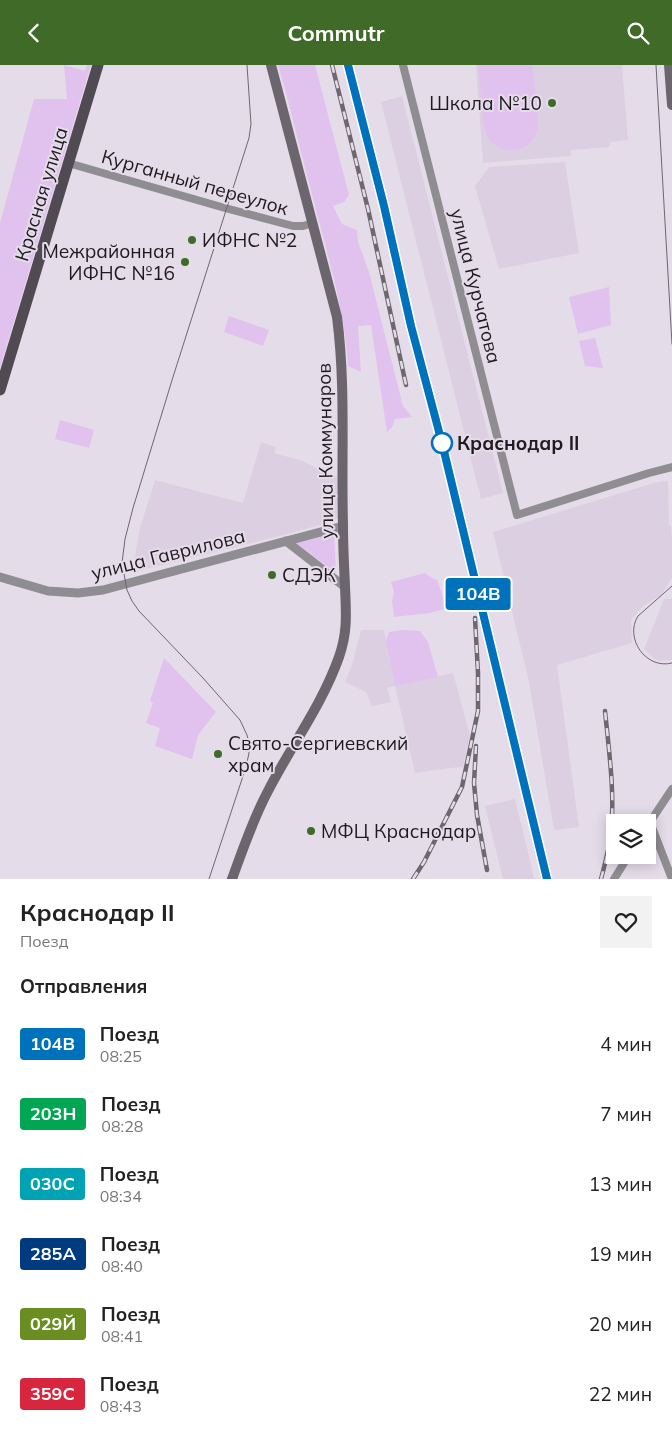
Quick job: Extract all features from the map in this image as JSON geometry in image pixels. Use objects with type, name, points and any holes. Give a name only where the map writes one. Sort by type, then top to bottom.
[{"type":"main road","name":"Красная улица","points":[[0,391],[98,65]]},
{"type":"main road","name":"улица Коммунаров","points":[[232,879],[268,790],[318,703],[340,655],[347,625],[343,526],[341,352],[337,317],[271,65]]},
{"type":"main road","points":[[669,65],[672,105]]},
{"type":"street","name":"улица Курчатова","points":[[403,65],[517,515],[672,467]]},
{"type":"street","name":"Курганный переулок","points":[[68,163],[293,226],[303,226],[312,223]]},
{"type":"street","name":"улица Гаврилова","points":[[0,577],[48,591],[78,593],[97,591],[343,526]]},
{"type":"street","points":[[286,541],[345,587]]},
{"type":"street","points":[[656,814],[672,789]]},
{"type":"street","points":[[656,841],[672,879]]},
{"type":"street","points":[[614,879],[623,864]]},
{"type":"shaded area","points":[[64,65],[85,71],[87,65],[91,65],[0,368],[0,223],[34,99],[67,99]]},
{"type":"shaded area","points":[[278,65],[315,65],[349,195],[344,202],[333,206],[342,224],[357,230],[358,242],[369,272],[403,406],[412,417],[395,419],[392,427],[387,432],[371,325],[358,326],[361,372],[348,366],[335,282]]},
{"type":"shaded area","name":"Школа №10","points":[[476,65],[622,65],[628,140],[610,142],[610,147],[571,150],[571,156],[483,163]]},
{"type":"shaded area","points":[[478,65],[532,65],[538,125],[533,140],[526,146],[509,150],[501,148],[487,136],[484,127]]},
{"type":"shaded area","points":[[402,96],[503,493],[481,499],[381,102]]},
{"type":"shaded area","points":[[565,162],[579,253],[499,269],[475,186],[489,167]]},
{"type":"shaded area","points":[[609,287],[611,325],[578,334],[569,297]]},
{"type":"shaded area","points":[[229,316],[269,330],[263,346],[224,332]]},
{"type":"shaded area","points":[[595,338],[603,368],[585,366],[579,341]]},
{"type":"shaded area","points":[[60,420],[94,430],[89,448],[55,439]]},
{"type":"shaded area","points":[[261,442],[276,447],[274,453],[303,461],[324,472],[337,476],[338,518],[334,521],[287,534],[134,572],[140,528],[155,480],[243,503]]},
{"type":"shaded area","points":[[668,481],[669,526],[671,526],[672,540],[672,578],[661,595],[642,607],[631,620],[632,643],[557,665],[579,827],[554,830],[529,682],[493,532],[657,482]]},
{"type":"shaded area","points":[[334,533],[336,573],[295,542]]},
{"type":"shaded area","points":[[425,573],[437,580],[447,608],[430,613],[394,617],[392,601],[394,592],[391,582]]},
{"type":"shaded area","points":[[664,599],[672,599],[672,660],[660,661],[653,658],[644,649]]},
{"type":"shaded area","points":[[361,630],[384,630],[395,686],[387,688],[391,702],[372,706],[366,692],[345,682],[352,665]]},
{"type":"shaded area","points":[[402,630],[420,631],[428,642],[438,677],[395,686],[386,641],[389,632]]},
{"type":"shaded area","points":[[164,658],[216,712],[198,735],[192,759],[155,746],[160,728],[146,723],[153,703],[150,701]]},
{"type":"shaded area","points":[[453,673],[470,735],[463,767],[415,773],[395,686]]},
{"type":"shaded area","points":[[515,799],[534,879],[503,879],[485,806]]},
{"type":"tram line","points":[[209,879],[246,767],[249,753],[247,735],[240,720],[139,611],[127,590],[122,563],[125,539],[133,508],[249,138],[251,124],[247,65]]},
{"type":"tram line","points":[[656,65],[672,344]]},
{"type":"tram line","points":[[672,586],[638,616],[634,625],[636,642],[646,657],[662,664],[672,663]]},
{"type":"railway","points":[[332,65],[368,209],[406,385]]},
{"type":"railway","points":[[348,65],[384,206],[411,326],[442,443],[547,879]]},
{"type":"railway","points":[[413,879],[424,862],[462,787],[478,711],[475,618]]},
{"type":"railway","points":[[601,879],[609,845],[612,819],[611,772],[605,711]]},
{"type":"railway","points":[[476,746],[474,783],[477,815],[487,870]]},
{"type":"train","name":"104В","points":[[348,65],[384,206],[397,270],[442,443],[547,879]]},
{"type":"place","name":"Школа №10","points":[[552,103]]},
{"type":"place","name":"ИФНС №2","points":[[192,240]]},
{"type":"place","name":"Межрайонная ИФНС №16","points":[[185,262]]},
{"type":"place","name":"Краснодар II","points":[[442,443]]},
{"type":"place","name":"СДЭК","points":[[272,575]]},
{"type":"place","name":"Свято-Сергиевский храм","points":[[218,754]]},
{"type":"place","name":"МФЦ Краснодар","points":[[311,831]]}]
